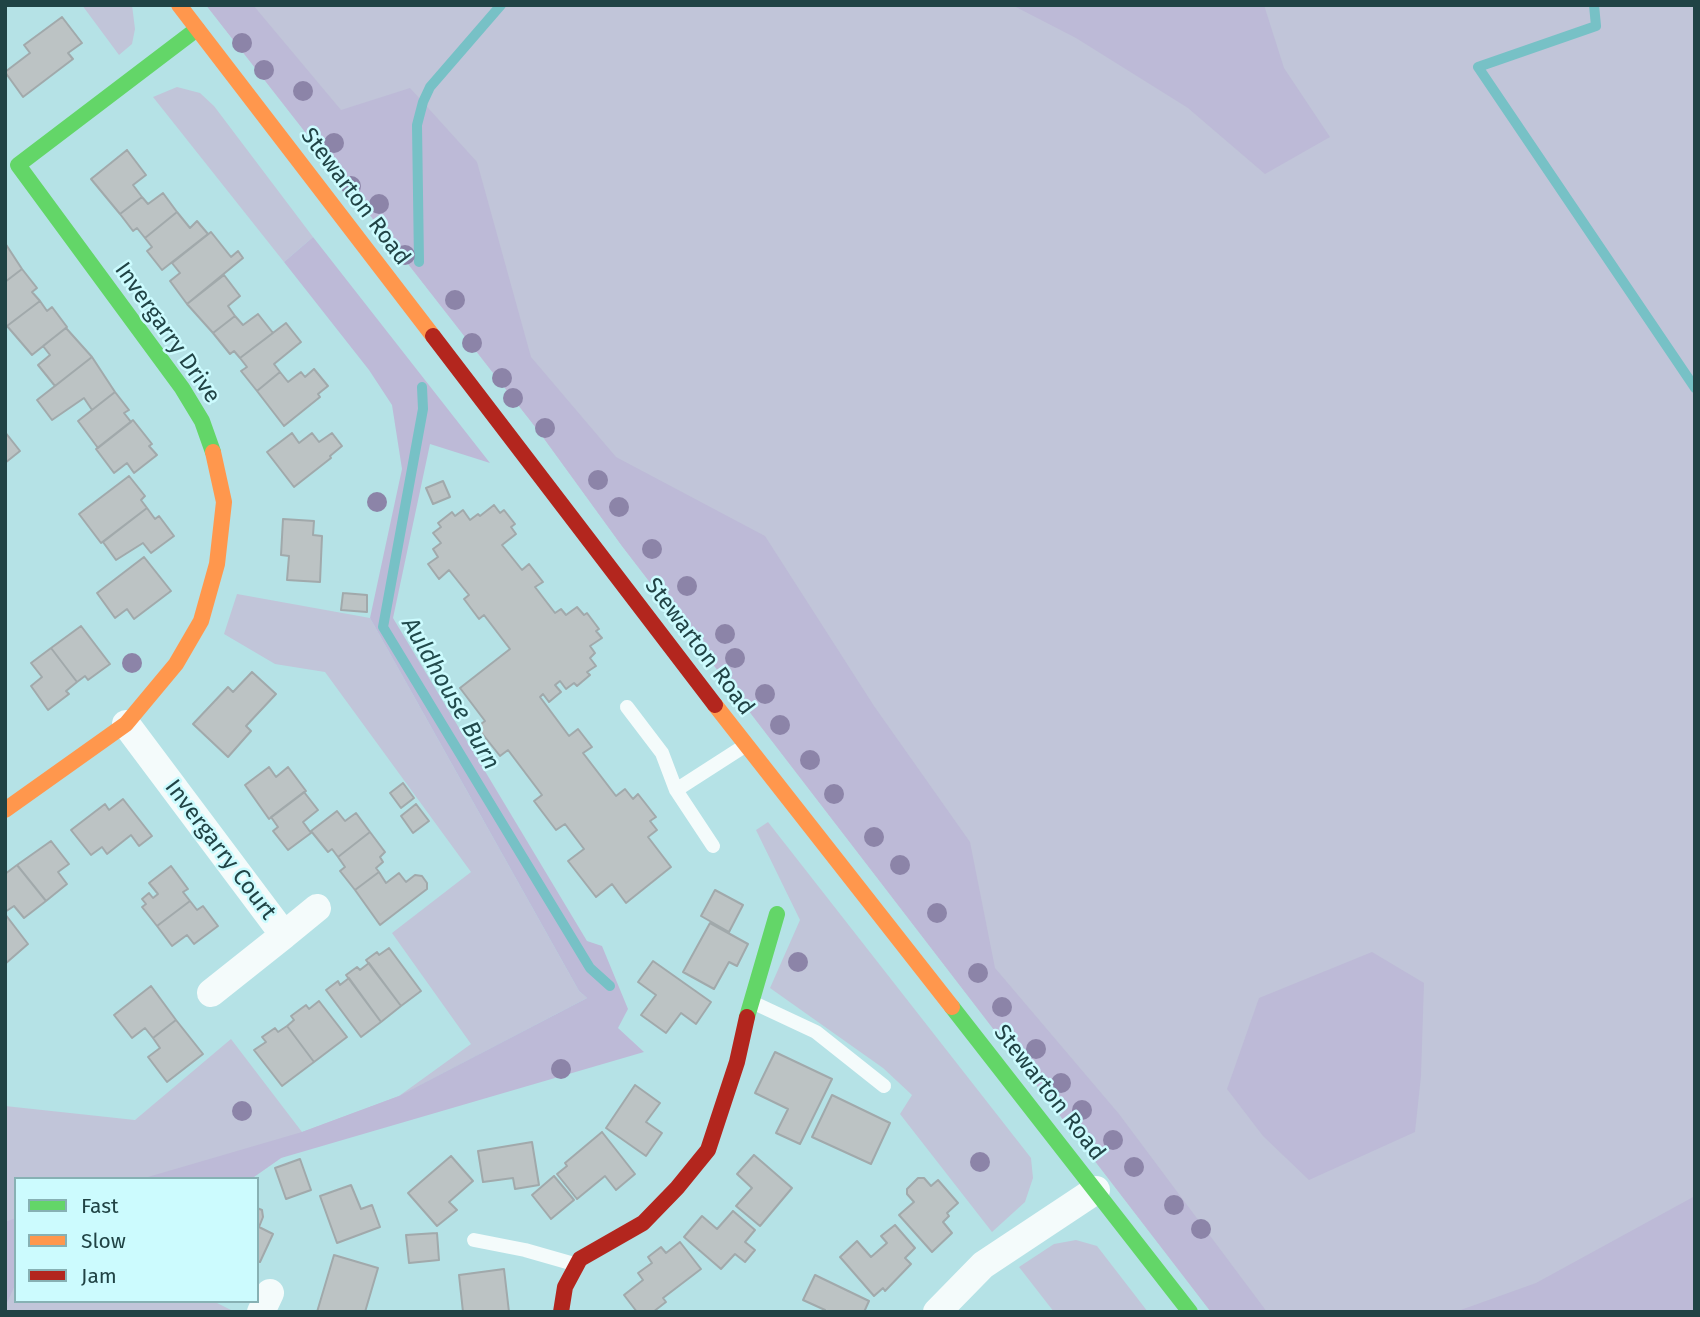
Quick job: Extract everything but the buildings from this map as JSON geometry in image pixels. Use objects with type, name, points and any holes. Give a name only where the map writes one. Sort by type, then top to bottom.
[{"type":"main road","name":"Stewarton Road","points":[[179,5],[746,745],[1190,1312]]},
{"type":"main road","name":"Invergarry Drive","points":[[5,810],[126,724],[176,664],[201,621],[217,564],[224,502],[217,461],[202,421],[182,388],[11,157],[197,29]]},
{"type":"main road","points":[[561,1312],[565,1287],[580,1259],[643,1223],[677,1188],[708,1150],[737,1062],[776,914]]},
{"type":"street","name":"Invergarry Court","points":[[126,724],[284,935],[211,993]]},
{"type":"street","points":[[284,935],[317,908]]},
{"type":"street","points":[[937,1312],[983,1265],[1096,1190]]},
{"type":"lane","points":[[627,707],[662,753],[676,790],[713,846]]},
{"type":"lane","points":[[676,790],[746,745]]},
{"type":"lane","points":[[751,1002],[816,1031],[884,1086]]},
{"type":"lane","points":[[474,1240],[525,1250],[577,1265]]},
{"type":"shaded area","points":[[82,5],[132,5],[135,29],[132,44],[119,55]]},
{"type":"shaded area","points":[[206,5],[1695,5],[1695,1307],[1685,1312],[1211,1312],[622,546],[540,433]]},
{"type":"shaded area","points":[[206,5],[253,5],[341,110],[410,88],[477,162],[531,357],[616,457],[765,536],[874,706],[970,842],[995,968],[1119,1114],[1267,1312],[1211,1312],[622,546],[540,433]]},
{"type":"shaded area","points":[[1012,5],[1264,5],[1284,68],[1330,137],[1265,174],[1188,108],[1076,38]]},
{"type":"shaded area","points":[[177,87],[200,93],[214,106],[313,237],[284,262],[153,97]]},
{"type":"shaded area","points":[[313,237],[490,463],[430,444],[393,618],[587,941],[602,946],[628,1009],[618,1028],[644,1052],[281,1158],[254,1177],[148,1177],[302,1132],[399,1096],[587,998],[579,991],[370,618],[402,469],[392,405],[369,370],[284,262]]},
{"type":"shaded area","points":[[237,594],[370,618],[579,991],[587,998],[281,1158],[254,1177],[14,1177],[14,1303],[217,1303],[235,1312],[5,1312],[5,1106],[135,1120],[231,1039],[302,1132],[399,1096],[471,1044],[392,933],[471,872],[325,672],[275,664],[224,634]]},
{"type":"shaded area","points":[[768,822],[1031,1158],[1033,1178],[1025,1202],[992,1232],[900,1114],[912,1095],[883,1068],[770,988],[800,920],[756,830]]},
{"type":"shaded area","points":[[1372,952],[1424,983],[1421,1076],[1415,1132],[1309,1180],[1263,1136],[1227,1089],[1259,998]]},
{"type":"shaded area","points":[[1695,1196],[1695,1312],[1455,1312],[1536,1283]]},
{"type":"shaded area","points":[[14,1219],[14,1287],[5,1307],[5,1222]]},
{"type":"shaded area","points":[[1076,1240],[1097,1246],[1148,1312],[1054,1312],[1019,1267],[1054,1244]]},
{"type":"waterway","name":"Auldhouse Burn","points":[[419,262],[417,125],[423,102],[430,87],[501,5]]},
{"type":"waterway","points":[[1594,5],[1596,26],[1478,67],[1695,388]]},
{"type":"waterway","name":"Auldhouse Burn","points":[[422,387],[423,409],[383,627],[590,968],[610,986]]},
{"type":"traffic: fast","points":[[197,29],[18,165],[182,388],[202,421],[213,452]]},
{"type":"traffic: fast","points":[[747,1017],[777,914]]},
{"type":"traffic: fast","points":[[952,1007],[1190,1312]]},
{"type":"traffic: slow","points":[[179,5],[433,336]]},
{"type":"traffic: slow","points":[[5,810],[126,724],[176,664],[201,621],[217,564],[224,502],[213,452]]},
{"type":"traffic: slow","points":[[715,705],[952,1007]]},
{"type":"traffic: jam","points":[[433,336],[715,705]]},
{"type":"traffic: jam","points":[[561,1312],[565,1287],[580,1259],[643,1223],[677,1188],[708,1150],[737,1062],[747,1017]]}]
